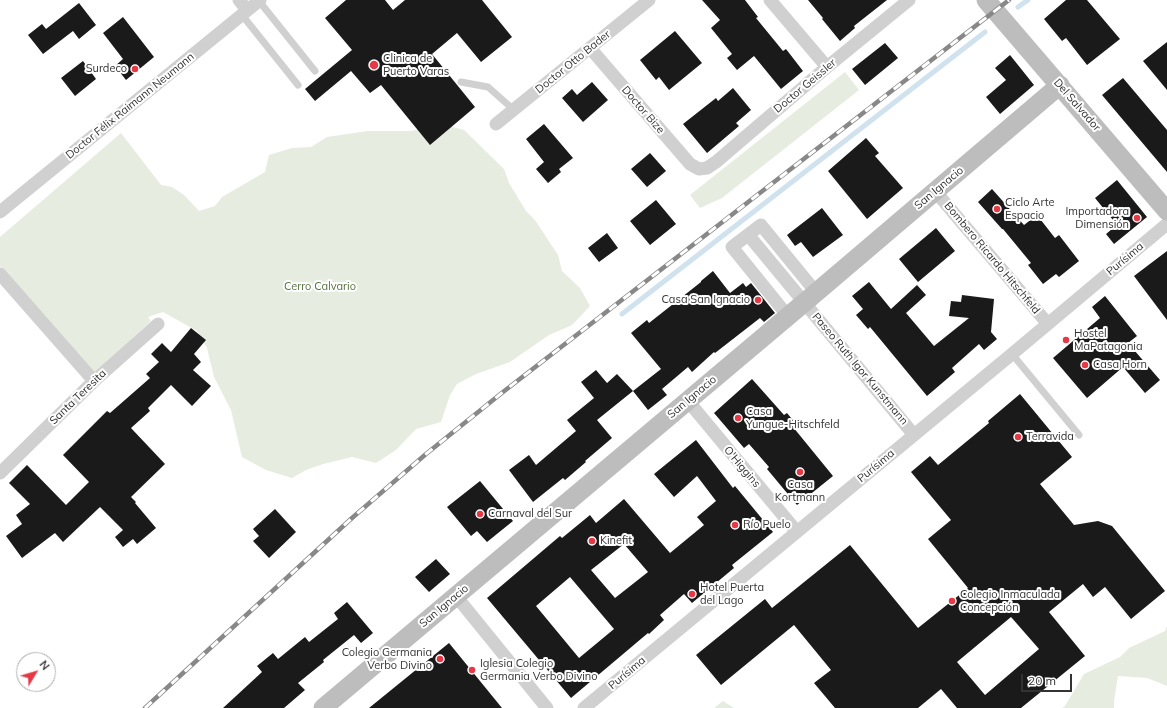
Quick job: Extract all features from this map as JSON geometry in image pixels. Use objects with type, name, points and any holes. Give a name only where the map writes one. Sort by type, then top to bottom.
[{"type":"street","points":[[239,0],[245,12]]},
{"type":"street","name":"Doctor Félix Raimann Neumann","points":[[0,212],[260,0]]},
{"type":"street","name":"Doctor Otto Bader","points":[[496,124],[649,0]]},
{"type":"street","points":[[770,0],[827,67]]},
{"type":"street","name":"Doctor Geissler","points":[[699,169],[707,168],[716,162],[827,67],[909,0]]},
{"type":"street","name":"Del Salvador","points":[[986,0],[1167,211]]},
{"type":"street","name":"Doctor Bize","points":[[590,48],[690,164],[699,169]]},
{"type":"street","name":"San Ignacio","points":[[323,708],[1060,85]]},
{"type":"street","name":"Bombero Ricardo Hitschfeld","points":[[935,191],[1048,324]]},
{"type":"street","name":"Purísima","points":[[584,708],[1167,224]]},
{"type":"street","points":[[761,225],[815,291],[804,302],[787,315],[732,247],[761,225]]},
{"type":"street","name":"Paseo Ruth Igor Kunstmann","points":[[750,237],[914,435]]},
{"type":"street","points":[[0,274],[94,381]]},
{"type":"street","name":"Santa Teresita","points":[[0,473],[94,381],[158,324]]},
{"type":"street","name":"O'Higgins","points":[[688,401],[797,532]]},
{"type":"street","points":[[456,596],[548,708]]},
{"type":"lane","points":[[260,0],[315,71]]},
{"type":"lane","points":[[245,12],[298,85]]},
{"type":"lane","points":[[461,82],[488,87],[514,110]]},
{"type":"lane","points":[[1012,354],[1079,435]]},
{"type":"green space","points":[[845,72],[859,90],[722,198],[700,208],[690,195]]},
{"type":"green space","name":"Cerro Calvario","points":[[449,126],[464,130],[504,169],[509,183],[526,211],[535,220],[558,255],[562,271],[580,288],[590,306],[572,325],[549,335],[510,362],[476,374],[457,384],[450,395],[441,422],[416,429],[396,450],[376,463],[352,457],[323,464],[306,470],[292,478],[266,470],[242,457],[231,410],[214,377],[207,348],[197,331],[163,312],[148,317],[151,321],[94,373],[0,266],[0,237],[121,133],[161,185],[172,187],[184,195],[199,211],[215,206],[222,197],[265,172],[269,155],[292,148],[311,147],[327,137],[368,131],[411,131],[429,127]]},
{"type":"green space","points":[[1167,626],[1167,686],[1147,678],[1118,676],[1114,708],[1062,708],[1065,706],[1084,674],[1120,657],[1129,648],[1165,631]]},
{"type":"green space","points":[[723,701],[734,708],[714,708]]},
{"type":"building","points":[[346,0],[385,0],[393,10],[405,0],[482,0],[512,37],[481,62],[457,33],[432,54],[475,107],[430,145],[381,85],[370,93],[351,71],[315,101],[305,89],[352,50],[325,18]]},
{"type":"building","points":[[702,0],[745,0],[758,17],[756,18],[783,51],[786,49],[803,71],[781,89],[754,56],[737,70],[727,58],[732,54],[711,28],[720,20]]},
{"type":"building","points":[[808,0],[887,0],[854,26],[855,28],[840,41]]},
{"type":"building","points":[[1066,0],[1087,0],[1120,39],[1087,65],[1066,38],[1062,41],[1044,19]]},
{"type":"building","points":[[79,3],[96,25],[79,39],[73,31],[43,54],[28,35],[42,24],[46,29]]},
{"type":"building","points":[[123,17],[154,57],[126,80],[115,66],[123,59],[103,33]]},
{"type":"building","points":[[675,31],[702,63],[669,90],[659,77],[656,80],[640,60]]},
{"type":"building","points":[[1167,42],[1167,90],[1143,61]]},
{"type":"building","points":[[885,43],[898,58],[865,85],[852,69]]},
{"type":"building","points":[[1010,55],[1034,85],[1000,114],[986,97],[1006,80],[995,68]]},
{"type":"building","points":[[83,61],[96,79],[75,96],[61,78]]},
{"type":"building","points":[[1123,78],[1167,130],[1167,172],[1102,95]]},
{"type":"building","points":[[592,82],[608,100],[583,122],[562,98],[572,89],[577,95]]},
{"type":"building","points":[[733,88],[751,110],[736,123],[739,126],[707,153],[683,124],[716,98],[718,101]]},
{"type":"building","points":[[544,124],[573,158],[559,169],[561,172],[548,183],[536,169],[544,162],[526,139]]},
{"type":"building","points":[[866,138],[879,153],[875,156],[903,188],[867,219],[828,171]]},
{"type":"building","points":[[650,153],[666,171],[647,187],[631,169]]},
{"type":"building","points":[[1117,180],[1147,217],[1114,244],[1106,234],[1117,225],[1095,198]]},
{"type":"building","points":[[992,189],[1024,225],[1037,215],[1055,238],[1059,235],[1079,261],[1059,277],[1056,274],[1043,284],[1028,265],[1031,263],[978,202]]},
{"type":"building","points":[[656,200],[676,224],[650,245],[630,221]]},
{"type":"building","points":[[822,208],[843,235],[813,257],[801,242],[795,246],[787,235]]},
{"type":"building","points":[[936,228],[955,251],[918,282],[899,259]]},
{"type":"building","points":[[607,233],[618,248],[599,262],[588,248]]},
{"type":"building","points":[[1167,251],[1167,320],[1134,276]]},
{"type":"building","points":[[713,271],[730,293],[743,283],[746,287],[751,283],[775,313],[764,322],[760,318],[715,353],[714,352],[692,372],[688,367],[662,389],[667,395],[648,410],[633,391],[661,369],[631,333],[647,320],[649,323]]},
{"type":"building","points":[[869,282],[891,309],[917,285],[926,295],[906,313],[934,346],[969,318],[949,316],[951,301],[961,302],[962,295],[994,299],[991,332],[997,339],[984,350],[979,344],[952,368],[955,372],[927,396],[870,327],[868,329],[856,315],[863,309],[852,296]]},
{"type":"building","points":[[1105,296],[1137,336],[1128,343],[1160,380],[1145,393],[1123,367],[1087,398],[1053,358],[1100,318],[1092,307]]},
{"type":"building","points":[[191,328],[206,340],[194,354],[201,362],[193,370],[211,386],[192,406],[171,385],[148,408],[150,411],[131,428],[165,464],[131,497],[156,528],[137,544],[133,539],[123,547],[115,537],[123,530],[100,507],[63,542],[55,533],[22,558],[6,536],[22,524],[16,515],[30,504],[9,483],[27,465],[66,505],[89,482],[63,455],[107,411],[110,413],[150,378],[146,374],[159,362],[151,354],[162,343],[171,352]]},
{"type":"building","points":[[596,370],[607,383],[617,374],[633,391],[597,420],[612,438],[565,480],[563,478],[533,502],[509,470],[529,455],[536,465],[576,431],[567,420],[594,398],[581,382]]},
{"type":"building","points":[[752,379],[784,415],[787,413],[796,424],[793,427],[833,476],[797,505],[767,469],[769,467],[749,444],[744,448],[714,413]]},
{"type":"building","points":[[1020,394],[1072,457],[1040,484],[1074,525],[1098,521],[1112,526],[1165,591],[1131,619],[1105,587],[1093,597],[1083,584],[1049,612],[1085,656],[1021,708],[957,708],[941,689],[918,708],[835,708],[814,683],[831,670],[794,625],[721,685],[696,655],[765,599],[772,608],[850,545],[918,628],[968,588],[928,539],[951,520],[911,472],[930,456],[938,465],[989,423],[988,421]],"holes":[[[1011,617],[1039,649],[985,695],[957,662]]]},
{"type":"building","points":[[696,440],[733,488],[735,486],[773,532],[732,565],[734,568],[692,603],[684,594],[660,615],[664,620],[649,634],[648,633],[571,698],[487,598],[560,536],[562,538],[590,515],[596,523],[624,499],[670,553],[704,525],[697,517],[716,501],[697,476],[674,497],[654,474]],"holes":[[[624,544],[648,572],[615,598],[591,570]],[[570,577],[614,629],[579,658],[536,606]]]},
{"type":"building","name":"Carnaval del Sur","points":[[480,481],[513,521],[487,542],[477,531],[471,536],[447,507]]},
{"type":"building","points":[[275,509],[296,532],[269,558],[253,541],[259,536],[253,529]]},
{"type":"building","points":[[436,559],[450,574],[429,592],[415,577]]},
{"type":"building","points":[[347,602],[373,633],[361,643],[354,635],[323,660],[324,662],[298,683],[305,690],[284,708],[223,708],[262,672],[257,666],[273,653],[278,659],[305,637],[309,642],[338,619],[334,613]]},
{"type":"building","points":[[449,643],[502,708],[369,708]]},
{"type":"waterway","points":[[1018,7],[1028,0]]},
{"type":"waterway","points":[[622,314],[985,32]]},
{"type":"railway","points":[[145,708],[352,518],[426,454],[503,392],[1009,0]]},
{"type":"place","name":"Clinica de Puerto Varas","points":[[374,65]]},
{"type":"place","name":"Surdeco","points":[[135,69]]},
{"type":"place","name":"Ciclo Arte Espacio","points":[[997,209]]},
{"type":"place","name":"Importadora Dimensión","points":[[1137,218]]},
{"type":"place","name":"Casa San Ignacio","points":[[758,300]]},
{"type":"place","name":"Hostel MaPatagonia","points":[[1066,340]]},
{"type":"place","name":"Casa Horn","points":[[1085,365]]},
{"type":"place","name":"Casa Yungue-Hitschfeld","points":[[738,418]]},
{"type":"place","name":"Terravida","points":[[1018,437]]},
{"type":"place","name":"Casa Kortmann","points":[[800,472]]},
{"type":"place","name":"Carnaval del Sur","points":[[480,514]]},
{"type":"place","name":"Río Puelo","points":[[735,525]]},
{"type":"place","name":"Kinefit","points":[[592,541]]},
{"type":"place","name":"Hotel Puerta del Lago","points":[[692,594]]},
{"type":"place","name":"Colegio Inmaculada Concepción","points":[[952,601]]},
{"type":"place","name":"Colegio Germania Verbo Divino","points":[[440,659]]},
{"type":"place","name":"Iglesia Colegio Germania Verbo Divino","points":[[472,670]]}]
